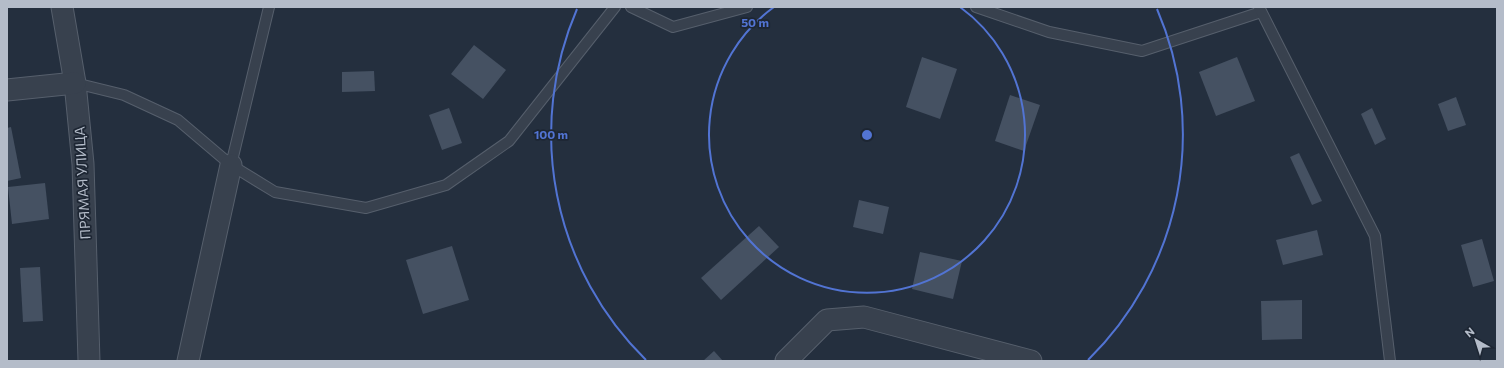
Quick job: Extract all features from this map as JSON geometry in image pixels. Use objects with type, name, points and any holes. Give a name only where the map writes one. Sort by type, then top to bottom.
[{"type":"street","name":"ПРЯМАЯ УЛИЦА","points":[[62,7],[75,83],[83,164],[89,361]]},
{"type":"street","points":[[7,90],[75,83]]},
{"type":"street","points":[[188,361],[231,165]]},
{"type":"street","points":[[786,361],[827,320],[864,317],[1031,361]]},
{"type":"lane","points":[[231,165],[269,7]]},
{"type":"lane","points":[[75,83],[124,95],[178,120],[231,165],[274,192],[366,208],[446,185],[510,141],[615,7]]},
{"type":"lane","points":[[631,7],[673,27],[747,7]]},
{"type":"lane","points":[[976,7],[1049,32],[1142,51],[1260,10],[1375,236],[1390,361]]},
{"type":"building","points":[[474,45],[506,70],[483,99],[451,74]]},
{"type":"building","points":[[922,57],[957,69],[940,119],[906,107]]},
{"type":"building","points":[[1237,57],[1255,101],[1216,116],[1199,72]]},
{"type":"building","points":[[374,71],[375,91],[342,92],[342,72]]},
{"type":"building","points":[[1010,95],[1040,105],[1024,151],[995,141]]},
{"type":"building","points":[[1456,97],[1466,125],[1448,131],[1438,104]]},
{"type":"building","points":[[449,108],[462,143],[442,150],[429,115]]},
{"type":"building","points":[[1372,108],[1386,139],[1375,145],[1361,114]]},
{"type":"building","points":[[11,127],[21,178],[7,181],[7,128]]},
{"type":"building","points":[[1299,153],[1322,201],[1312,205],[1290,157]]},
{"type":"building","points":[[45,183],[49,219],[12,224],[8,187]]},
{"type":"building","points":[[859,200],[889,207],[883,234],[853,227]]},
{"type":"building","points":[[759,226],[779,247],[721,300],[701,278]]},
{"type":"building","points":[[1317,230],[1323,255],[1283,265],[1276,240]]},
{"type":"building","points":[[1482,239],[1494,281],[1473,287],[1461,245]]},
{"type":"building","points":[[452,246],[469,300],[423,314],[406,260]]},
{"type":"building","points":[[920,252],[962,261],[953,299],[912,289]]},
{"type":"building","points":[[40,267],[43,321],[23,322],[20,268]]},
{"type":"building","points":[[1302,300],[1302,339],[1262,340],[1261,301]]},
{"type":"building","points":[[714,351],[723,361],[703,361]]}]
